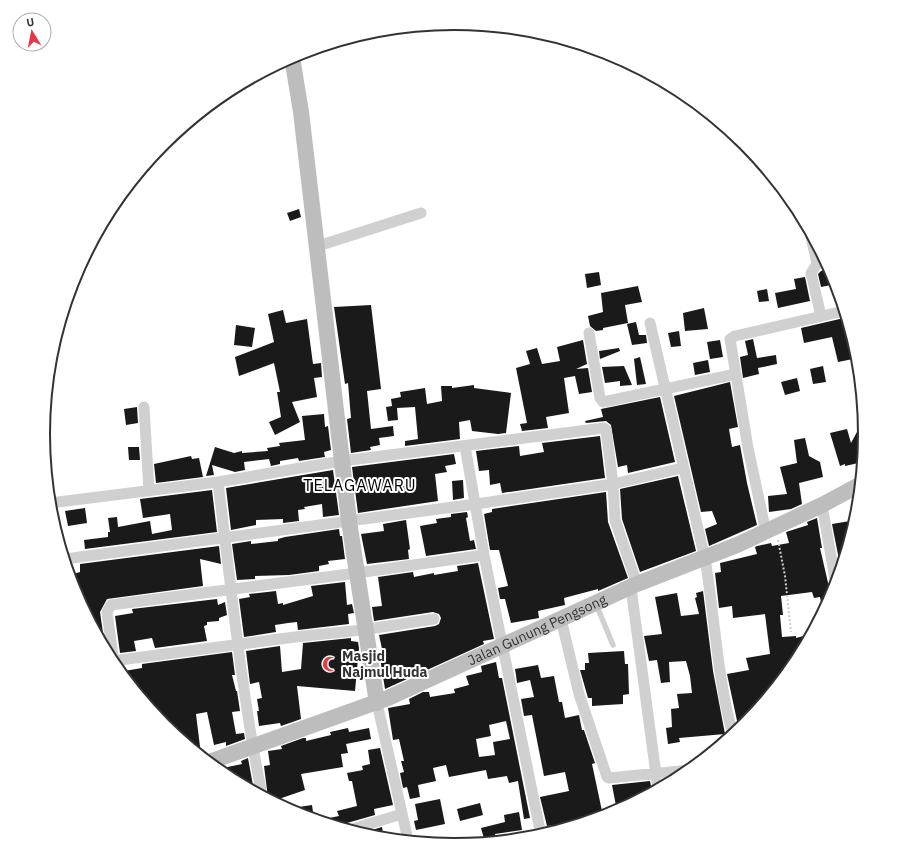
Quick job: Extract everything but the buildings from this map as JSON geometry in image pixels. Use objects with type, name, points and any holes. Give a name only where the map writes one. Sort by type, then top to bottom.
[{"type":"street","points":[[293,64],[302,112],[349,521],[377,703],[407,835]]},
{"type":"street","points":[[318,246],[421,213]]},
{"type":"street","points":[[814,249],[817,264],[811,273],[821,316]]},
{"type":"street","points":[[770,529],[748,448],[731,338],[840,312]]},
{"type":"street","points":[[650,323],[666,389],[682,468],[705,559],[711,593],[724,702],[731,729]]},
{"type":"street","points":[[589,333],[601,401],[606,402],[736,374]]},
{"type":"street","points":[[144,407],[148,491]]},
{"type":"street","points":[[56,502],[218,482],[342,461],[604,428],[606,430],[613,484],[615,520],[634,586],[657,783]]},
{"type":"street","points":[[465,446],[484,555],[540,828]]},
{"type":"street","points":[[70,558],[225,536],[476,504],[613,484],[682,468]]},
{"type":"street","points":[[218,482],[230,590],[252,746],[261,788]]},
{"type":"street","name":"Jalan Gunung Pengsong","points":[[215,760],[377,703],[634,586],[705,559],[822,505],[855,487]]},
{"type":"street","points":[[822,505],[834,573]]},
{"type":"street","points":[[111,645],[107,612],[111,605],[484,555]]},
{"type":"street","points":[[121,661],[434,619]]},
{"type":"street","points":[[561,620],[579,694],[606,775],[610,778],[677,771]]},
{"type":"street","points":[[361,826],[402,814]]},
{"type":"lane","points":[[596,604],[613,645]]},
{"type":"path","points":[[770,529],[785,576],[791,632]]},
{"type":"place","name":"Masjid Najmul Huda","points":[[330,664]]},
{"type":"district","name":"TELAGAWARU","points":[[360,485]]}]
